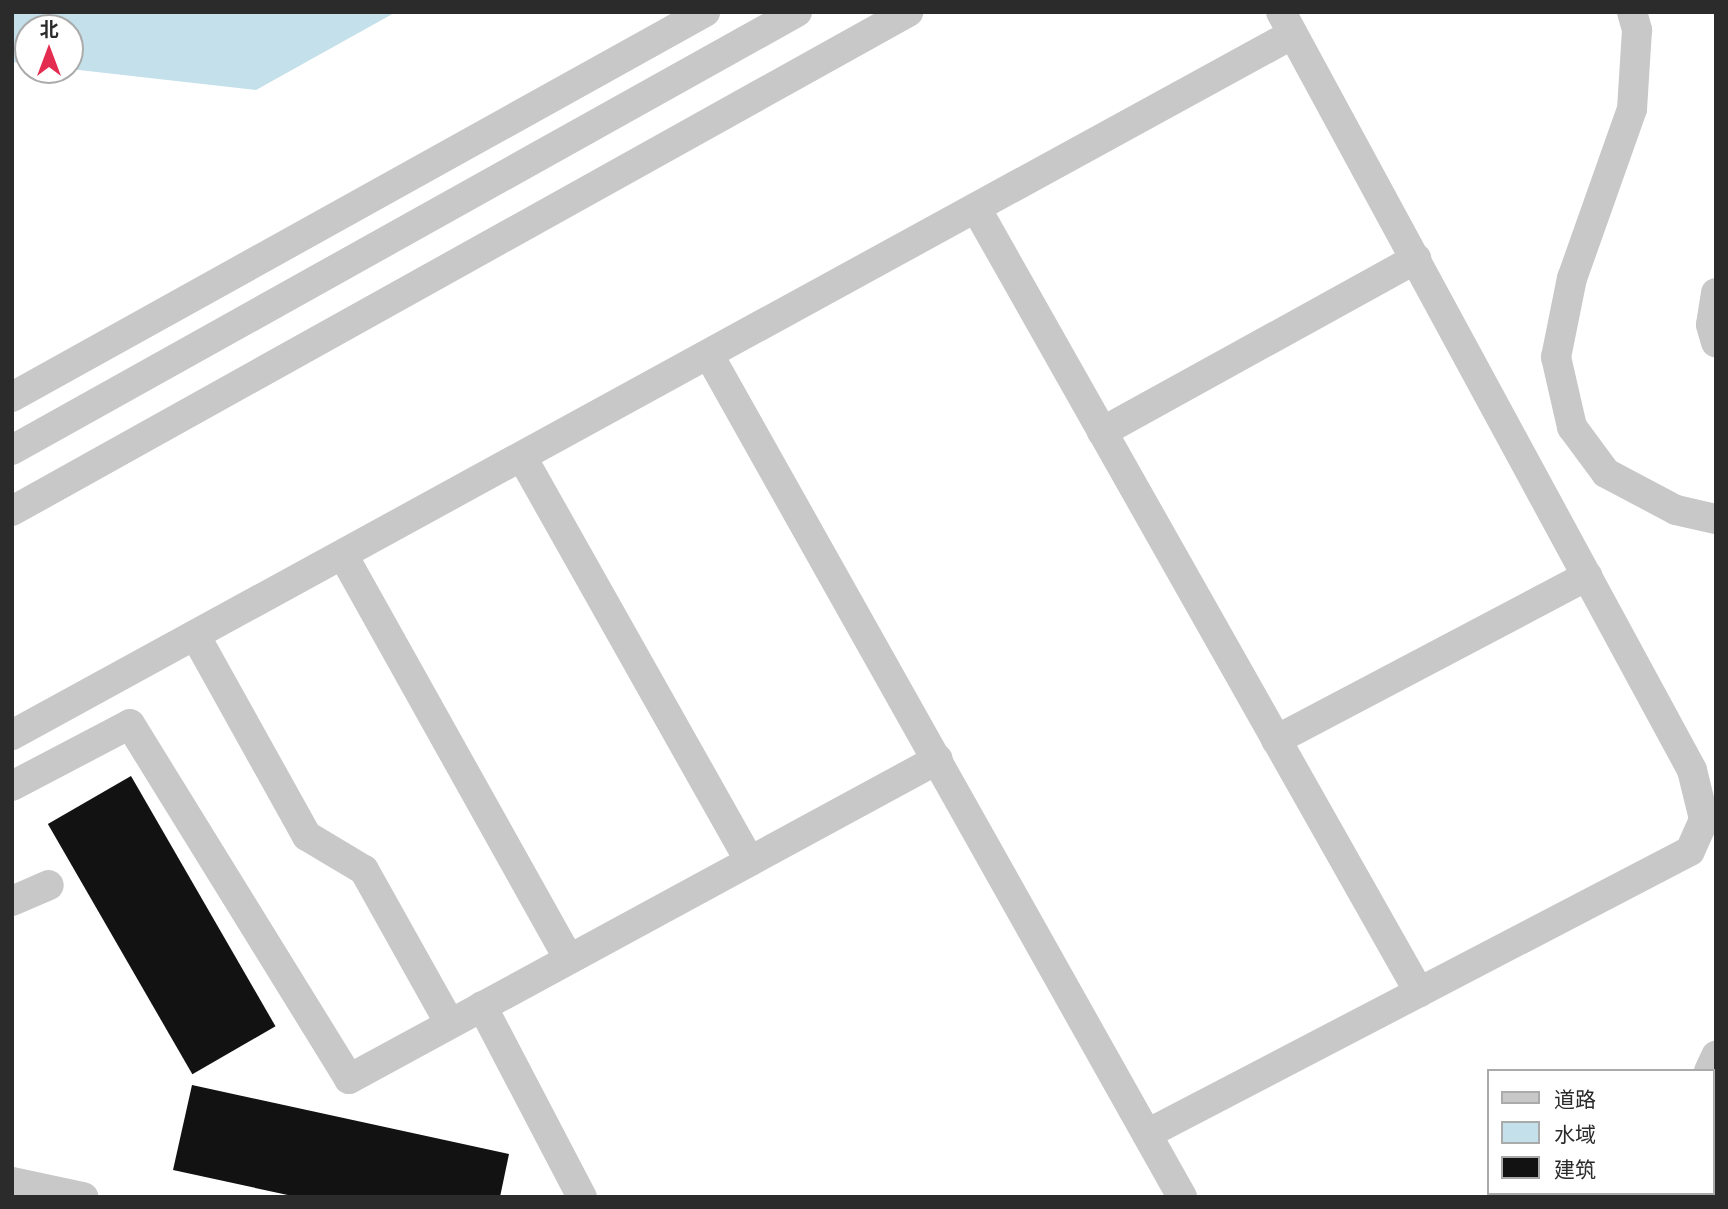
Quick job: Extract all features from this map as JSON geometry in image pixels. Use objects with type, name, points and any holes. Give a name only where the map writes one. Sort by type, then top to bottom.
[{"type":"lane","points":[[12,397],[705,12]]},
{"type":"lane","points":[[12,450],[797,12]]},
{"type":"lane","points":[[12,511],[908,12]]},
{"type":"lane","points":[[1632,12],[1637,30],[1632,109],[1572,278],[1556,357],[1572,427],[1606,473],[1676,510],[1716,519]]},
{"type":"lane","points":[[12,735],[976,208],[1287,23],[1692,770],[1704,819],[1690,850],[1147,1134]]},
{"type":"lane","points":[[976,208],[1419,992]]},
{"type":"lane","points":[[1102,432],[1416,259]]},
{"type":"lane","points":[[1716,293],[1711,325],[1716,342]]},
{"type":"lane","points":[[709,355],[1182,1197]]},
{"type":"lane","points":[[522,457],[750,861]]},
{"type":"lane","points":[[343,555],[569,959]]},
{"type":"lane","points":[[1276,740],[1587,576]]},
{"type":"lane","points":[[195,635],[307,836],[364,870],[450,1024]]},
{"type":"lane","points":[[12,786],[130,724],[348,1079],[938,759]]},
{"type":"lane","points":[[12,901],[49,885]]},
{"type":"lane","points":[[482,1006],[582,1197]]},
{"type":"lane","points":[[12,1182],[83,1197]]},
{"type":"water","points":[[12,12],[396,12],[256,90],[84,71],[84,14],[14,14],[12,62]]},
{"type":"building","points":[[131,776],[276,1026],[192,1074],[48,824]]},
{"type":"building","points":[[192,1085],[509,1154],[500,1197],[297,1197],[173,1170]]}]
